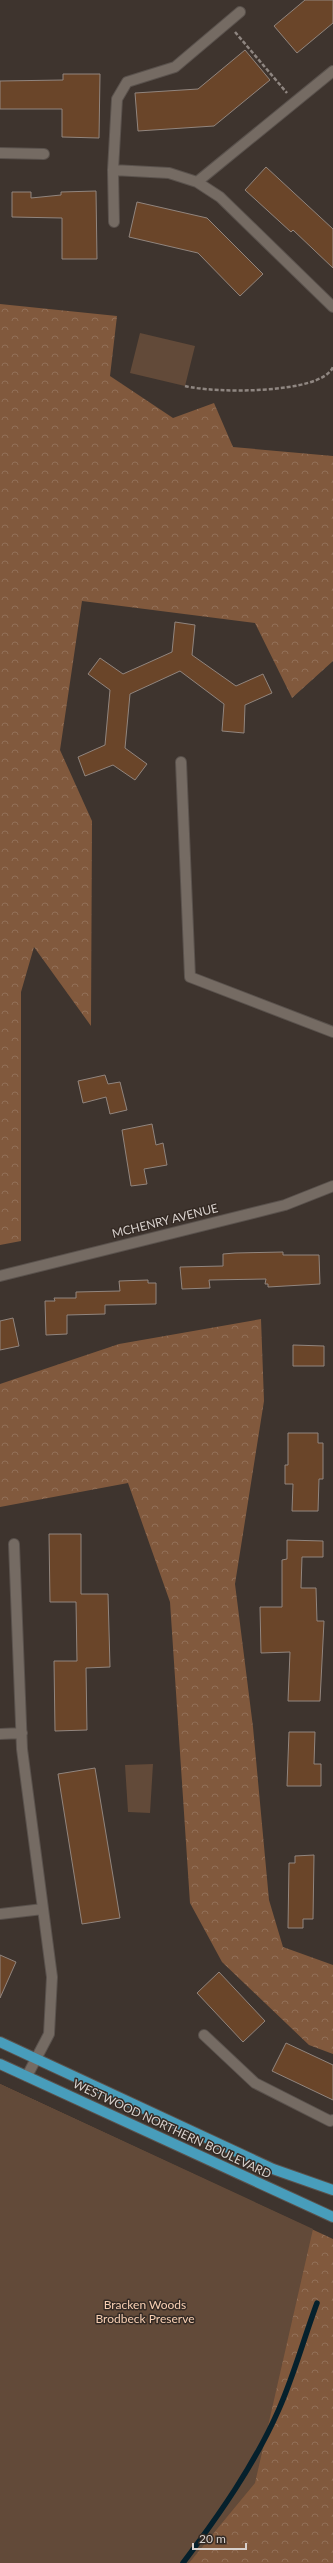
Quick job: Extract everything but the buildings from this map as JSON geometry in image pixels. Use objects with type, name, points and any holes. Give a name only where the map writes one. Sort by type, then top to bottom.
[{"type":"main road","name":"WESTWOOD NORTHERN BOULEVARD","points":[[0,2042],[273,2169],[333,2190]]},
{"type":"main road","name":"WESTWOOD NORTHERN BOULEVARD","points":[[0,2064],[333,2217]]},
{"type":"street","points":[[114,222],[113,170],[118,99],[127,82],[175,66],[240,12]]},
{"type":"street","points":[[197,182],[333,71]]},
{"type":"street","points":[[0,153],[44,154]]},
{"type":"street","points":[[113,170],[169,173],[197,182],[220,197],[333,307]]},
{"type":"street","points":[[181,762],[190,977],[333,1032]]},
{"type":"street","name":"MCHENRY AVENUE","points":[[0,1276],[285,1205],[333,1186]]},
{"type":"street","points":[[14,1544],[22,1733],[52,1977],[49,2034],[27,2076]]},
{"type":"street","points":[[0,1734],[22,1733]]},
{"type":"street","points":[[0,1914],[43,1909]]},
{"type":"street","points":[[204,2035],[255,2083],[330,2120],[333,2120]]},
{"type":"path","points":[[227,23],[295,102]]},
{"type":"path","points":[[185,386],[203,391],[266,390],[310,383],[331,371],[333,367]]},
{"type":"green space","points":[[0,304],[117,316],[110,376],[173,418],[214,403],[233,447],[333,456],[333,661],[292,698],[255,623],[82,601],[60,750],[92,821],[91,1026],[34,947],[21,992],[21,1241],[0,1245]]},
{"type":"green space","points":[[140,333],[195,346],[185,386],[130,373]]},
{"type":"green space","points":[[261,1319],[264,1401],[235,1584],[253,1727],[269,1900],[283,1947],[333,1965],[333,2054],[309,2045],[222,1962],[190,1903],[170,1602],[128,1483],[0,1507],[0,1384],[119,1344]]},
{"type":"green space","points":[[153,1764],[150,1813],[128,1812],[125,1765]]},
{"type":"green space","name":"Bracken Woods Brodbeck Preserve","points":[[0,2084],[333,2239],[333,2563],[0,2563]]},
{"type":"green space","name":"Bracken Woods Brodbeck Preserve","points":[[0,2084],[313,2229],[255,2483],[189,2563],[0,2563]]},
{"type":"waterway","points":[[183,2563],[236,2489],[259,2450],[279,2409],[317,2303]]}]
